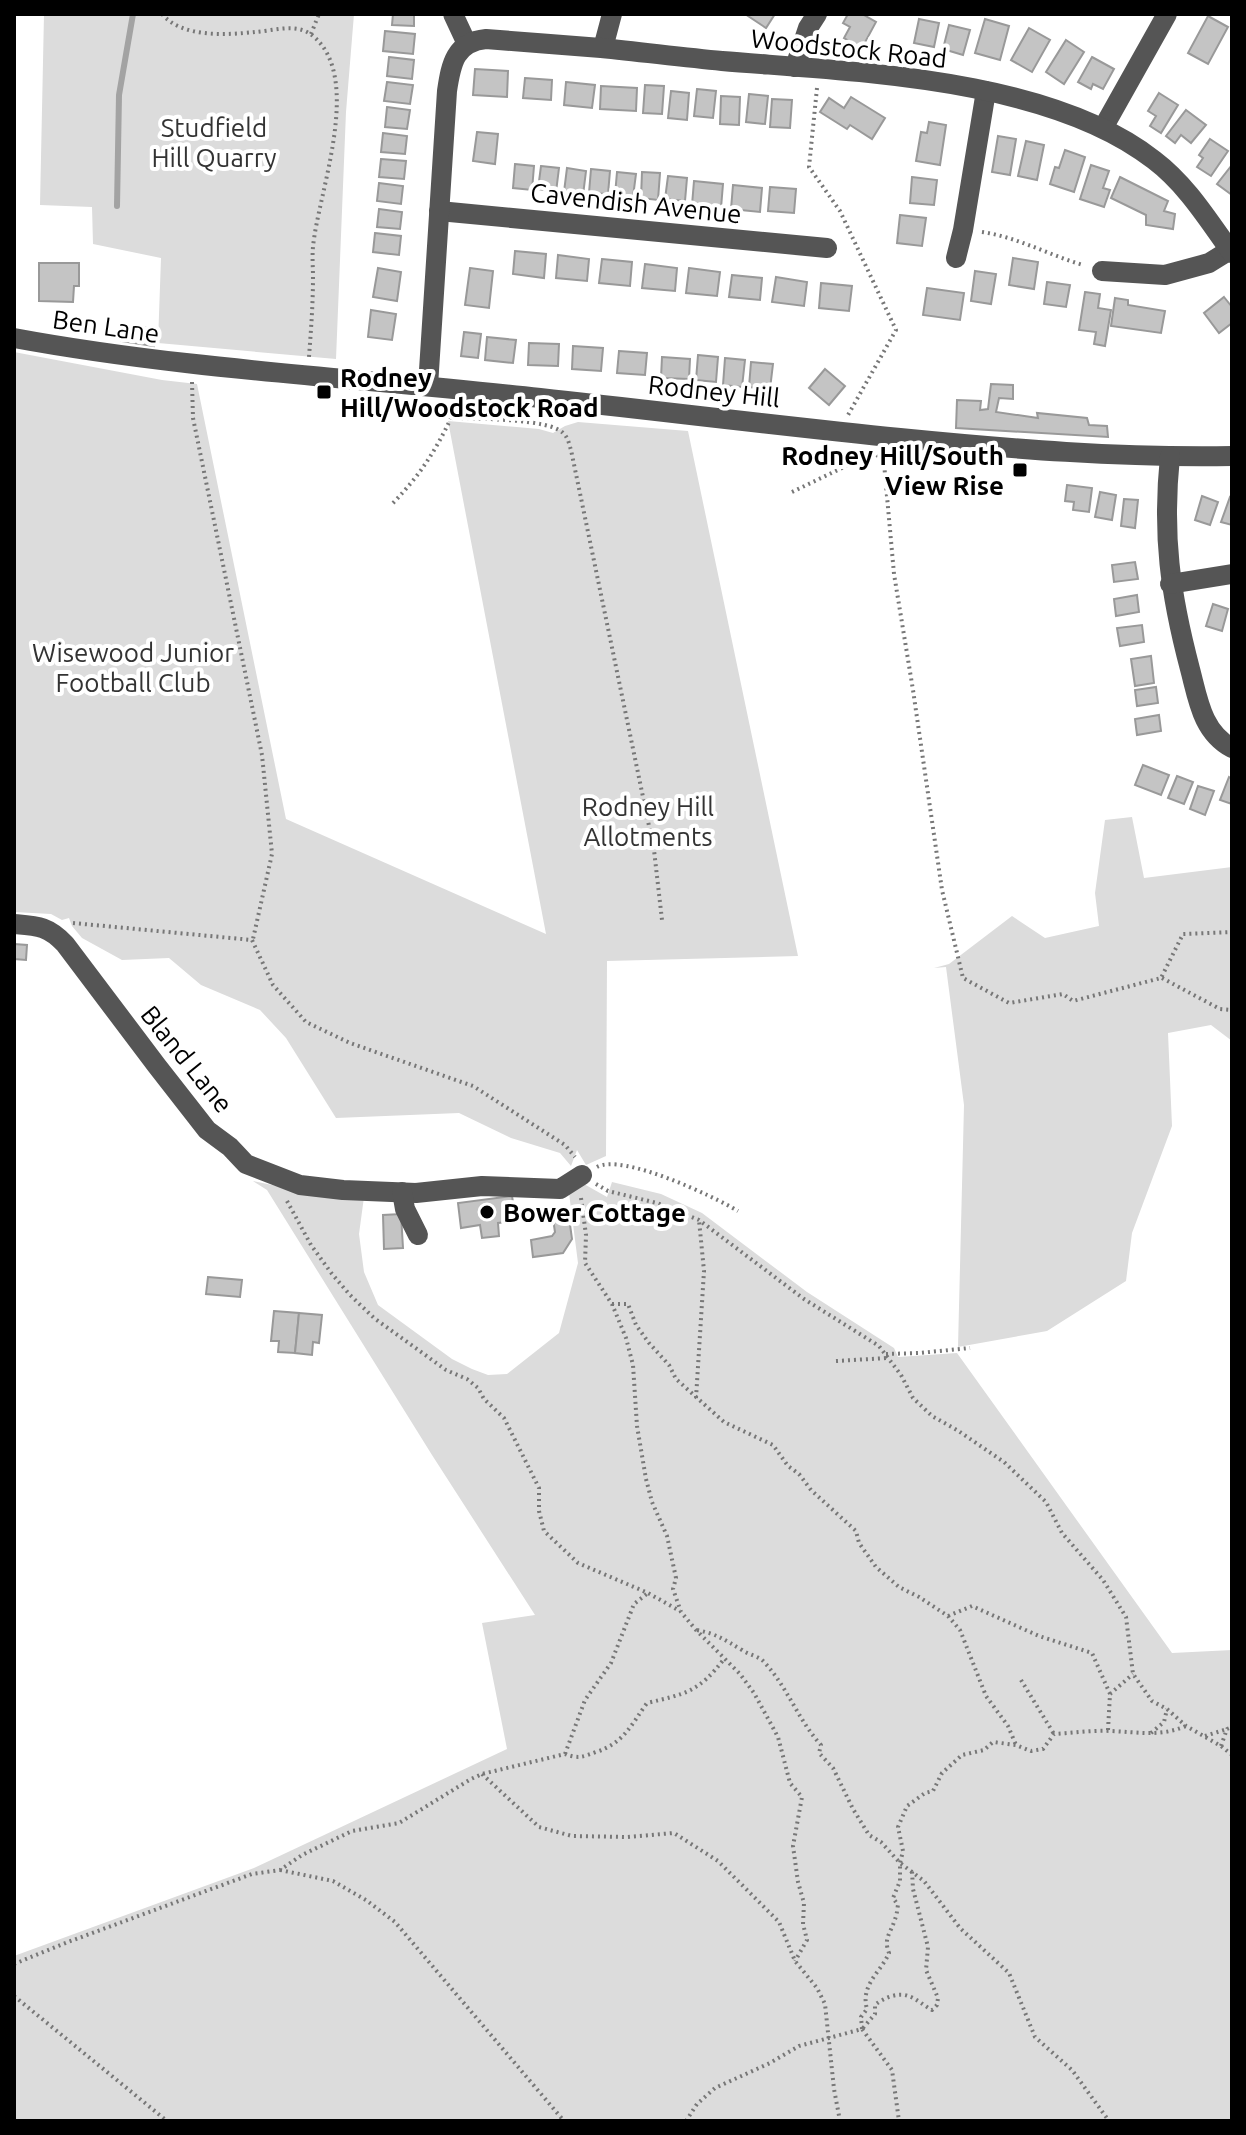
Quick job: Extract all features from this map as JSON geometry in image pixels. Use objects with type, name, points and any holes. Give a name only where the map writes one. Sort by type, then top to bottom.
[{"type":"street","points":[[435,386],[439,211],[450,71],[457,55],[467,44],[453,14]]},
{"type":"street","points":[[603,48],[612,14]]},
{"type":"street","points":[[795,67],[808,28],[817,14]]},
{"type":"street","points":[[1103,128],[1167,14]]},
{"type":"street","name":"Woodstock Road","points":[[467,44],[486,39],[819,69],[913,79],[1035,103],[1103,128],[1153,159],[1176,179],[1231,251],[1209,263],[1165,275],[1102,271]]},
{"type":"street","points":[[956,258],[986,91]]},
{"type":"street","name":"Cavendish Avenue","points":[[439,211],[827,248]]},
{"type":"street","name":"Ben Lane","points":[[14,338],[192,363]]},
{"type":"street","name":"Rodney Hill","points":[[192,363],[1040,450],[1232,456]]},
{"type":"street","points":[[1170,456],[1166,520],[1170,584],[1179,628],[1203,719],[1214,735],[1232,748]]},
{"type":"street","points":[[1170,584],[1232,574]]},
{"type":"street","points":[[14,924],[52,931]]},
{"type":"street","name":"Bland Lane","points":[[52,931],[78,960],[207,1130],[246,1164],[300,1185],[402,1192],[482,1186],[560,1189],[582,1175]]},
{"type":"street","points":[[402,1192],[405,1209],[418,1235]]},
{"type":"path","points":[[162,14],[177,26],[194,31],[244,33],[299,29],[311,34],[329,57],[336,85],[335,138],[315,224],[308,375]]},
{"type":"path","points":[[311,34],[319,14]]},
{"type":"path","points":[[819,69],[809,167],[840,211],[896,330],[838,431]]},
{"type":"path","points":[[963,230],[1015,241],[1102,271]]},
{"type":"path","points":[[192,363],[193,418],[262,755],[272,854],[252,940],[273,985],[306,1022],[350,1043],[473,1086],[565,1145],[579,1163],[586,1235],[585,1263],[612,1304],[626,1338],[633,1365],[637,1426],[646,1479],[667,1536],[676,1578],[673,1589],[681,1612]]},
{"type":"path","points":[[435,386],[452,416],[529,422],[561,430],[567,437],[654,850],[662,920]]},
{"type":"path","points":[[393,503],[414,481],[435,451],[452,416]]},
{"type":"path","points":[[792,492],[874,452],[884,463],[894,574],[942,890],[963,978],[1009,1003],[1063,994],[1073,1001],[1161,978],[1220,1009],[1232,1010]]},
{"type":"path","points":[[52,931],[68,923],[252,940]]},
{"type":"path","points":[[1161,978],[1183,934],[1232,932]]},
{"type":"path","points":[[582,1175],[603,1163],[619,1164],[666,1177],[738,1211]]},
{"type":"path","points":[[582,1175],[608,1191],[657,1203],[699,1220],[804,1299],[879,1346],[901,1375],[913,1398],[932,1416],[1004,1462],[1046,1502],[1062,1533],[1103,1580],[1126,1617],[1133,1674],[1152,1701],[1232,1755]]},
{"type":"path","points":[[287,1201],[311,1245],[350,1295],[374,1318],[422,1353],[446,1370],[467,1379],[504,1418],[539,1488],[539,1511],[544,1531],[578,1563],[648,1593],[681,1612],[740,1674],[767,1712],[778,1737],[790,1783],[802,1797],[793,1846],[804,1903],[803,1924],[807,1940],[795,1961]]},
{"type":"path","points":[[696,1398],[704,1271],[699,1220]]},
{"type":"path","points":[[612,1304],[628,1304],[642,1334],[669,1365],[676,1379],[696,1398],[724,1422],[773,1445],[811,1490],[856,1531],[859,1543],[876,1567],[899,1587],[948,1616],[960,1630],[986,1696],[1008,1726],[1016,1745]]},
{"type":"path","points":[[836,1361],[970,1348]]},
{"type":"path","points":[[565,1754],[585,1700],[611,1663],[634,1604],[635,1588]]},
{"type":"path","points":[[634,1604],[648,1593]]},
{"type":"path","points":[[948,1616],[972,1606],[1039,1636],[1092,1653],[1110,1694],[1108,1730]]},
{"type":"path","points":[[696,1630],[712,1633],[762,1659],[821,1745],[819,1753],[833,1768],[869,1835],[924,1881],[960,1928],[1009,1973],[1035,2037],[1072,2070],[1109,2121]]},
{"type":"path","points":[[280,1870],[302,1855],[352,1831],[399,1823],[482,1774],[565,1754],[578,1759],[609,1748],[627,1734],[647,1703],[695,1689],[724,1659]]},
{"type":"path","points":[[1110,1694],[1133,1674]]},
{"type":"path","points":[[1021,1680],[1054,1734]]},
{"type":"path","points":[[1149,1734],[1164,1722],[1167,1709]]},
{"type":"path","points":[[899,2121],[892,2070],[862,2029],[861,2017],[867,2009],[865,1995],[874,1973],[889,1953],[887,1937],[898,1905],[893,1898],[900,1881],[903,1851],[898,1827],[907,1806],[933,1791],[942,1773],[962,1755],[984,1750],[993,1742],[1031,1751],[1043,1749],[1054,1734],[1108,1730],[1149,1734],[1172,1732],[1186,1726]]},
{"type":"path","points":[[1205,1736],[1229,1728]]},
{"type":"path","points":[[1221,1746],[1229,1728]]},
{"type":"path","points":[[482,1774],[539,1827],[572,1836],[627,1837],[674,1833],[718,1861],[779,1922],[795,1961],[817,1988],[825,2004],[840,2121]]},
{"type":"path","points":[[14,1964],[252,1874],[280,1870],[333,1881],[395,1922],[564,2121]]},
{"type":"path","points":[[686,2121],[697,2104],[715,2088],[799,2046],[862,2029],[875,2014],[875,2005],[881,2000],[900,1995],[910,1996],[932,2010],[937,2005],[938,1998],[926,1970],[928,1947],[913,1889],[912,1871]]},
{"type":"path","points":[[14,1996],[167,2121]]},
{"type":"green space","name":"Studfield Hill Quarry","points":[[44,14],[354,14],[346,112],[336,359],[158,343],[161,258],[93,244],[92,207],[40,205]]},
{"type":"green space","points":[[14,352],[197,384],[286,819],[546,934],[448,421],[553,433],[578,422],[688,431],[798,956],[607,961],[606,1156],[586,1165],[577,1150],[571,1166],[560,1153],[511,1138],[459,1113],[336,1118],[286,1038],[260,1010],[201,985],[169,958],[122,960],[82,938],[69,918],[62,920],[51,914],[14,912]]},
{"type":"green space","points":[[1132,817],[1144,878],[1232,867],[1232,1041],[1211,1025],[1168,1033],[1172,1126],[1132,1233],[1126,1281],[1047,1331],[958,1347],[964,1105],[946,967],[934,968],[949,964],[1012,916],[1045,938],[1099,926],[1095,893],[1105,820]]},
{"type":"green space","points":[[253,1181],[364,1197],[359,1234],[364,1272],[378,1305],[452,1359],[488,1375],[507,1374],[559,1333],[578,1263],[569,1193],[584,1184],[607,1197],[612,1182],[661,1194],[702,1213],[807,1292],[894,1348],[898,1357],[957,1353],[1172,1653],[1232,1650],[1232,2121],[14,2121],[14,1956],[254,1868],[507,1749],[482,1623],[535,1615],[267,1190]]},
{"type":"building","points":[[393,14],[414,14],[414,26],[392,25]]},
{"type":"building","points":[[745,14],[775,14],[766,28]]},
{"type":"building","points":[[848,14],[862,14],[876,22],[862,48],[844,38],[850,27],[843,23]]},
{"type":"building","points":[[1208,16],[1228,27],[1208,64],[1188,53]]},
{"type":"building","points":[[919,19],[939,23],[934,47],[914,43]]},
{"type":"building","points":[[985,19],[1009,26],[1000,60],[975,53]]},
{"type":"building","points":[[949,25],[970,30],[963,55],[943,49]]},
{"type":"building","points":[[1029,28],[1050,40],[1032,72],[1011,60]]},
{"type":"building","points":[[385,31],[415,34],[413,54],[383,51]]},
{"type":"building","points":[[1066,40],[1084,52],[1064,84],[1046,72]]},
{"type":"building","points":[[389,57],[414,60],[412,79],[387,76]]},
{"type":"building","points":[[1092,57],[1114,69],[1103,89],[1093,84],[1091,89],[1078,82]]},
{"type":"building","points":[[475,69],[508,71],[507,97],[473,95]]},
{"type":"building","points":[[525,78],[552,80],[551,100],[523,98]]},
{"type":"building","points":[[387,82],[413,85],[410,104],[384,101]]},
{"type":"building","points":[[566,82],[595,85],[592,108],[564,105]]},
{"type":"building","points":[[645,85],[664,86],[662,114],[643,113]]},
{"type":"building","points":[[601,86],[637,88],[636,111],[600,109]]},
{"type":"building","points":[[697,89],[716,91],[713,118],[694,116]]},
{"type":"building","points":[[671,91],[689,93],[687,120],[668,118]]},
{"type":"building","points":[[1159,93],[1178,105],[1161,133],[1150,126],[1156,116],[1148,111]]},
{"type":"building","points":[[749,94],[768,96],[765,124],[746,122]]},
{"type":"building","points":[[721,96],[740,97],[739,125],[720,124]]},
{"type":"building","points":[[851,97],[885,118],[872,139],[850,125],[847,129],[820,112],[829,98],[844,108]]},
{"type":"building","points":[[772,99],[792,100],[790,128],[770,127]]},
{"type":"building","points":[[387,107],[410,110],[407,129],[385,127]]},
{"type":"building","points":[[1186,110],[1206,125],[1191,143],[1181,135],[1175,143],[1166,136]]},
{"type":"building","points":[[929,122],[946,125],[940,165],[916,161],[921,132],[927,133]]},
{"type":"building","points":[[477,132],[498,134],[495,164],[473,161]]},
{"type":"building","points":[[383,133],[407,136],[405,154],[381,152]]},
{"type":"building","points":[[998,136],[1016,139],[1010,175],[992,172]]},
{"type":"building","points":[[1210,139],[1228,151],[1211,176],[1197,167],[1203,158],[1199,155]]},
{"type":"building","points":[[1026,141],[1044,145],[1037,180],[1018,176]]},
{"type":"building","points":[[1065,150],[1085,157],[1074,192],[1050,184]]},
{"type":"building","points":[[381,159],[406,161],[404,179],[379,177]]},
{"type":"building","points":[[515,164],[534,166],[532,190],[513,188]]},
{"type":"building","points":[[1091,165],[1109,171],[1103,188],[1110,190],[1104,207],[1080,199]]},
{"type":"building","points":[[1232,165],[1232,195],[1217,184]]},
{"type":"building","points":[[541,166],[559,168],[556,192],[538,189]]},
{"type":"building","points":[[567,168],[586,171],[583,195],[564,192]]},
{"type":"building","points":[[591,169],[610,171],[608,194],[589,193]]},
{"type":"building","points":[[617,172],[636,174],[633,197],[615,195]]},
{"type":"building","points":[[642,172],[660,173],[658,200],[641,198]]},
{"type":"building","points":[[668,176],[687,178],[685,201],[665,199]]},
{"type":"building","points":[[912,177],[937,180],[934,205],[910,203]]},
{"type":"building","points":[[1120,177],[1168,201],[1164,211],[1175,214],[1173,229],[1146,225],[1146,215],[1111,198]]},
{"type":"building","points":[[694,181],[723,184],[721,208],[692,205]]},
{"type":"building","points":[[379,183],[403,186],[401,204],[377,201]]},
{"type":"building","points":[[733,185],[762,188],[760,212],[731,209]]},
{"type":"building","points":[[770,187],[796,189],[794,213],[768,211]]},
{"type":"building","points":[[379,209],[402,212],[400,229],[377,227]]},
{"type":"building","points":[[900,215],[926,218],[922,246],[897,243]]},
{"type":"building","points":[[375,233],[401,236],[399,255],[373,252]]},
{"type":"building","points":[[515,251],[546,254],[544,278],[513,274]]},
{"type":"building","points":[[558,255],[589,259],[587,281],[556,278]]},
{"type":"building","points":[[1013,258],[1038,262],[1034,289],[1009,285]]},
{"type":"building","points":[[602,259],[632,262],[630,286],[599,283]]},
{"type":"building","points":[[39,263],[79,263],[79,286],[74,286],[73,302],[39,301]]},
{"type":"building","points":[[645,264],[677,268],[675,291],[642,288]]},
{"type":"building","points":[[378,268],[401,272],[397,301],[373,297]]},
{"type":"building","points":[[470,268],[493,271],[489,308],[465,305]]},
{"type":"building","points":[[689,268],[720,272],[717,296],[686,293]]},
{"type":"building","points":[[975,271],[996,274],[991,304],[971,301]]},
{"type":"building","points":[[732,275],[762,278],[760,300],[729,297]]},
{"type":"building","points":[[776,277],[807,282],[804,306],[772,302]]},
{"type":"building","points":[[1047,282],[1070,285],[1066,307],[1044,304]]},
{"type":"building","points":[[821,283],[852,286],[849,311],[819,308]]},
{"type":"building","points":[[927,288],[964,293],[960,320],[923,315]]},
{"type":"building","points":[[1085,292],[1100,294],[1098,308],[1111,310],[1105,346],[1094,344],[1096,332],[1079,330]]},
{"type":"building","points":[[1224,297],[1232,307],[1232,323],[1219,333],[1204,313]]},
{"type":"building","points":[[1115,298],[1128,300],[1128,305],[1165,311],[1161,333],[1111,326]]},
{"type":"building","points":[[371,310],[396,314],[392,340],[368,337]]},
{"type":"building","points":[[124,324],[157,329],[154,346],[121,341]]},
{"type":"building","points":[[464,332],[481,334],[478,358],[461,356]]},
{"type":"building","points":[[487,337],[516,340],[513,363],[485,360]]},
{"type":"building","points":[[529,343],[559,344],[558,366],[528,365]]},
{"type":"building","points":[[573,346],[603,348],[601,371],[572,369]]},
{"type":"building","points":[[619,351],[647,353],[645,375],[617,373]]},
{"type":"building","points":[[698,355],[718,357],[716,382],[696,380]]},
{"type":"building","points":[[662,357],[690,359],[689,379],[661,378]]},
{"type":"building","points":[[725,358],[745,360],[742,387],[723,385]]},
{"type":"building","points":[[751,362],[773,364],[770,389],[749,387]]},
{"type":"building","points":[[825,369],[845,386],[829,405],[809,388]]},
{"type":"building","points":[[991,384],[1013,385],[1013,399],[999,398],[996,412],[1038,418],[1037,413],[1087,418],[1089,425],[1107,426],[1108,437],[956,428],[957,400],[981,401],[980,410],[988,409]]},
{"type":"building","points":[[1067,485],[1092,488],[1089,512],[1073,510],[1074,502],[1065,501]]},
{"type":"building","points":[[1100,492],[1116,495],[1112,520],[1095,517]]},
{"type":"building","points":[[1202,496],[1218,502],[1210,525],[1195,520]]},
{"type":"building","points":[[1232,498],[1232,525],[1221,522]]},
{"type":"building","points":[[1124,499],[1138,500],[1135,528],[1121,526]]},
{"type":"building","points":[[1135,562],[1138,579],[1114,582],[1112,565]]},
{"type":"building","points":[[1137,595],[1139,612],[1116,616],[1114,599]]},
{"type":"building","points":[[1213,604],[1228,609],[1222,631],[1206,626]]},
{"type":"building","points":[[1142,625],[1144,642],[1120,646],[1117,628]]},
{"type":"building","points":[[1151,656],[1154,683],[1135,686],[1131,659]]},
{"type":"building","points":[[1156,687],[1158,703],[1137,706],[1135,690]]},
{"type":"building","points":[[1159,715],[1161,731],[1137,735],[1135,719]]},
{"type":"building","points":[[1143,765],[1169,775],[1161,795],[1135,785]]},
{"type":"building","points":[[1177,776],[1193,782],[1184,804],[1168,798]]},
{"type":"building","points":[[1229,777],[1232,779],[1232,804],[1220,800]]},
{"type":"building","points":[[1198,786],[1214,791],[1205,815],[1190,809]]},
{"type":"building","points":[[14,944],[27,945],[26,960],[14,959]]},
{"type":"building","name":"Bower Cottage","points":[[512,1196],[516,1221],[498,1223],[499,1236],[482,1238],[480,1225],[461,1228],[458,1203]]},
{"type":"building","points":[[568,1210],[572,1239],[563,1253],[533,1257],[531,1240],[552,1236],[555,1232],[552,1212]]},
{"type":"building","points":[[401,1214],[403,1248],[384,1249],[383,1215]]},
{"type":"building","points":[[208,1277],[242,1280],[240,1297],[206,1294]]},
{"type":"building","points":[[274,1311],[299,1313],[295,1353],[278,1352],[279,1341],[271,1341]]},
{"type":"building","points":[[299,1313],[322,1315],[319,1343],[313,1342],[312,1355],[295,1353]]},
{"type":"waterway","points":[[117,206],[119,95],[133,14]]},
{"type":"place","name":"Rodney Hill/Woodstock Road","points":[[324,392]]},
{"type":"place","name":"Rodney Hill/South View Rise","points":[[1020,470]]},
{"type":"place","name":"Bower Cottage","points":[[487,1212]]},
{"type":"park label","name":"Wisewood Junior Football Club","points":[[133,667]]},
{"type":"park label","name":"Rodney Hill Allotments","points":[[648,821]]}]
